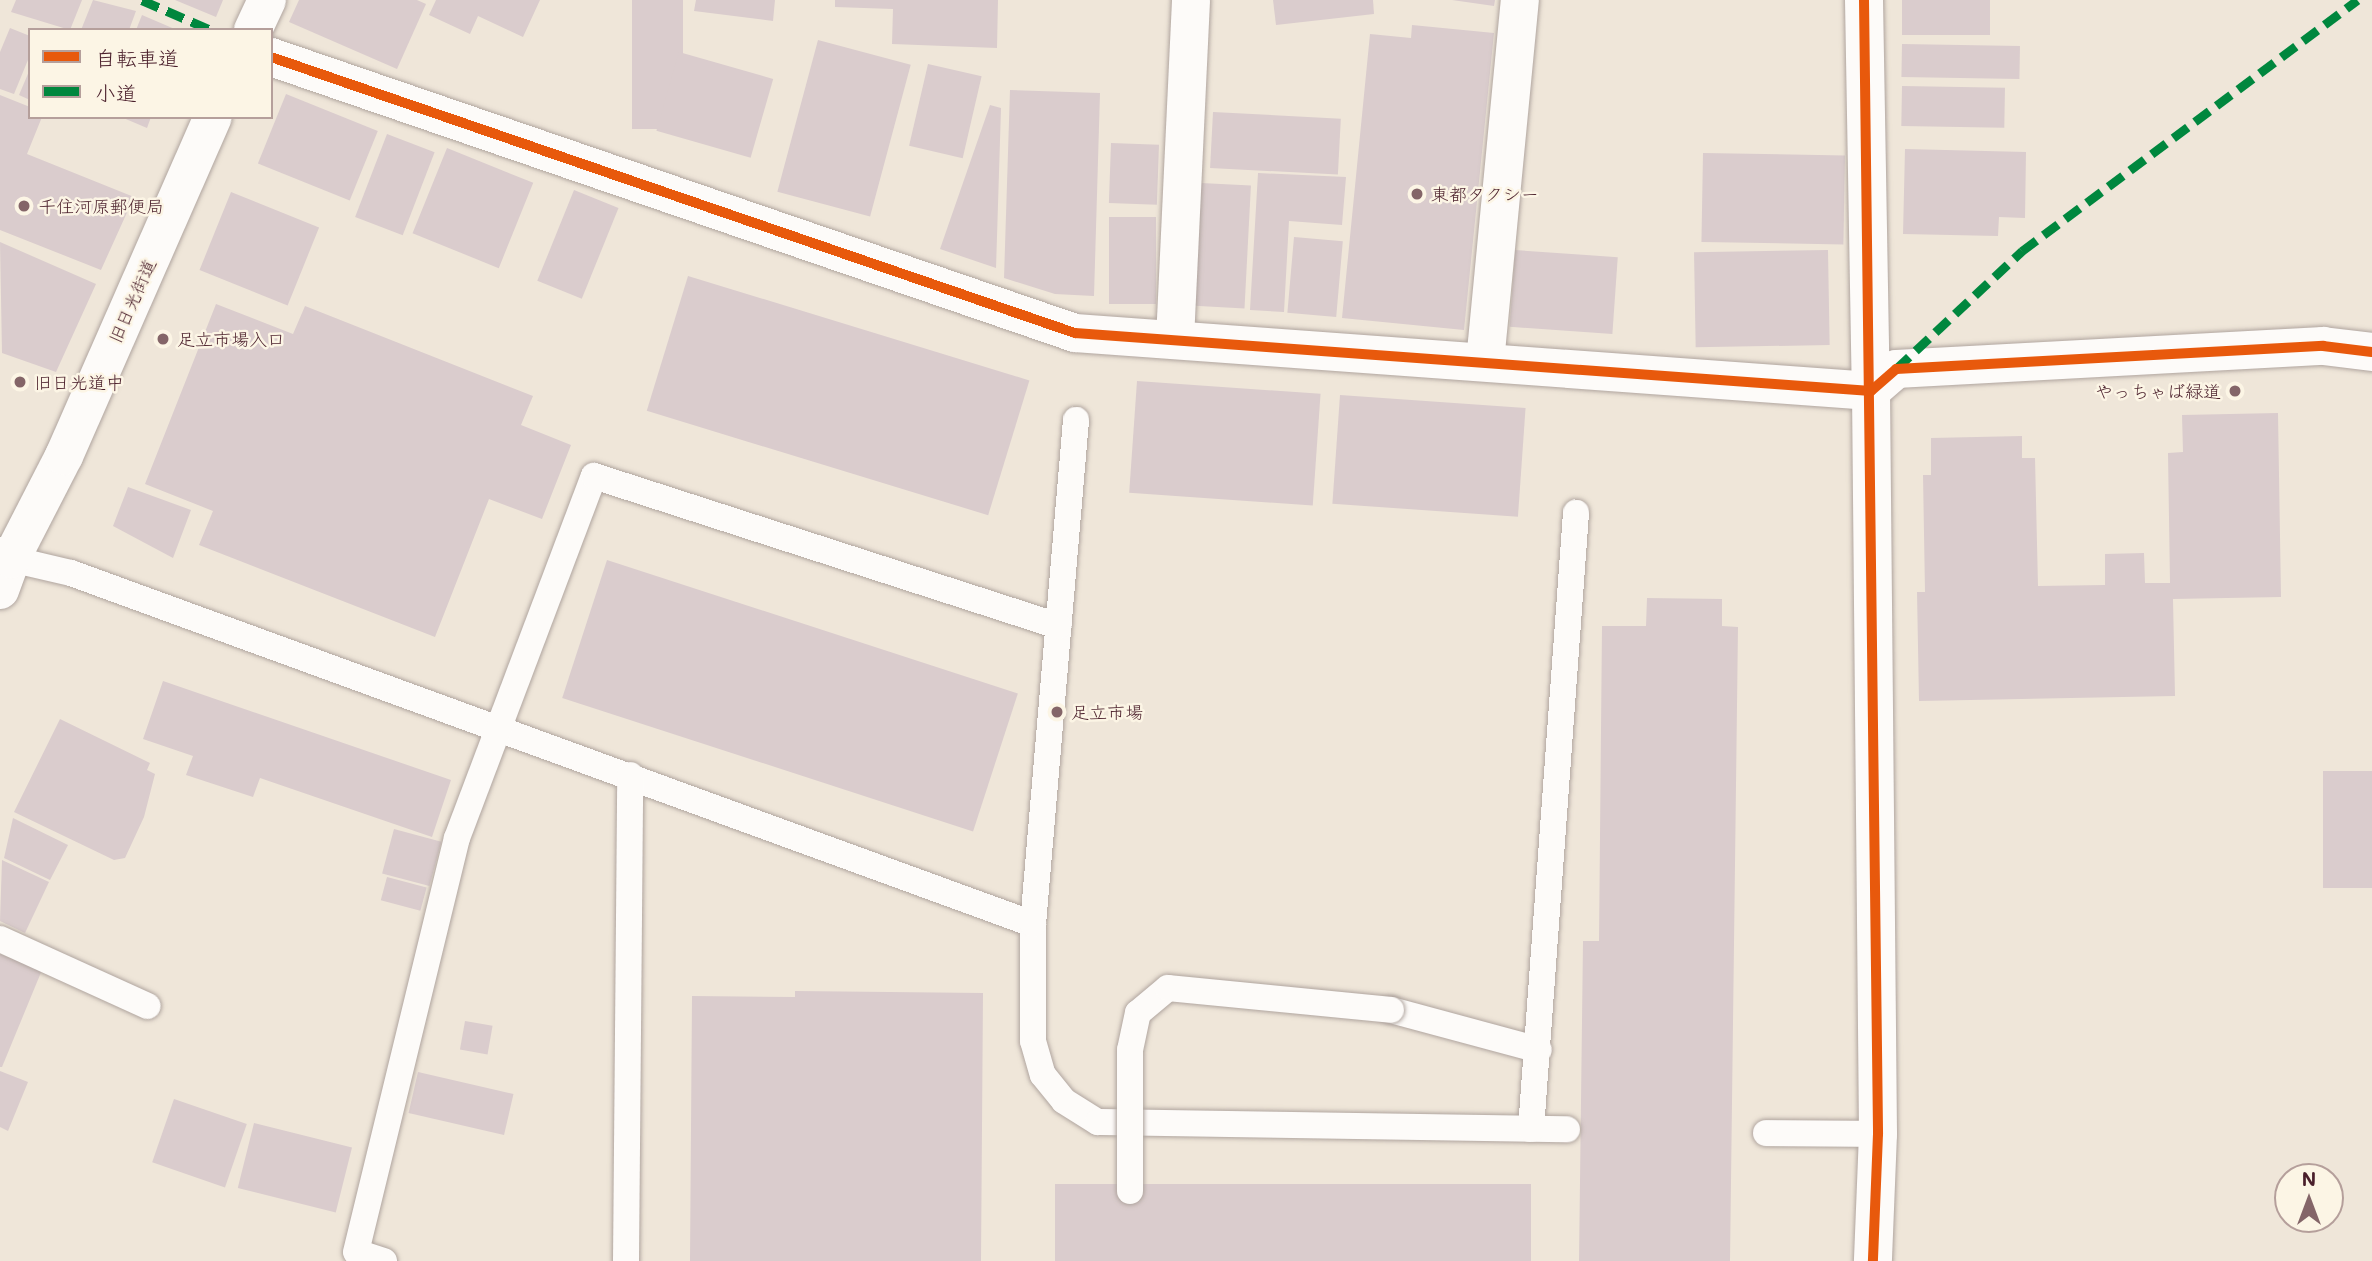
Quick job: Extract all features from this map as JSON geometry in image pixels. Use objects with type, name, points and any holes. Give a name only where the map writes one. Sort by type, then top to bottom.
[{"type":"street","points":[[254,28],[267,0]]},
{"type":"street","points":[[1175,341],[1191,0]]},
{"type":"street","points":[[1485,362],[1520,0]]},
{"type":"street","points":[[1864,0],[1871,391],[1878,1133],[1874,1261]]},
{"type":"street","points":[[273,58],[1026,320],[1075,333],[1871,391],[1896,369],[2323,346],[2372,352]]},
{"type":"street","name":"旧日光街道","points":[[4,569],[212,119]]},
{"type":"lane","points":[[1076,420],[1033,924],[1033,1041],[1043,1075],[1064,1101],[1098,1122],[1567,1129]]},
{"type":"lane","points":[[384,1261],[356,1252],[457,838],[495,726],[594,476],[1058,626]]},
{"type":"lane","points":[[1531,1129],[1576,513]]},
{"type":"lane","points":[[4,569],[71,573],[1033,924]]},
{"type":"lane","points":[[626,1261],[630,775]]},
{"type":"lane","points":[[0,939],[148,1006]]},
{"type":"lane","points":[[1130,1191],[1130,1050],[1138,1013],[1168,988],[1391,1010],[1538,1050]]},
{"type":"lane","points":[[1766,1133],[1878,1133]]},
{"type":"building","points":[[16,0],[82,0],[71,28],[11,12]]},
{"type":"building","points":[[93,0],[136,11],[130,28],[82,28]]},
{"type":"building","points":[[175,0],[223,0],[216,17]]},
{"type":"building","points":[[299,0],[417,0],[426,4],[397,69],[289,22]]},
{"type":"building","points":[[436,0],[540,0],[523,37],[478,16],[470,34],[429,15]]},
{"type":"building","points":[[632,0],[683,0],[683,129],[632,129]]},
{"type":"building","points":[[696,0],[775,0],[773,21],[694,11]]},
{"type":"building","points":[[835,0],[998,0],[997,48],[892,44],[893,9],[835,7]]},
{"type":"building","points":[[1273,0],[1373,0],[1374,14],[1276,25]]},
{"type":"building","points":[[1452,0],[1495,0],[1494,6]]},
{"type":"building","points":[[1902,0],[1990,0],[1990,35],[1902,35]]},
{"type":"building","points":[[142,15],[172,28],[137,28]]},
{"type":"building","points":[[1412,25],[1494,33],[1464,330],[1342,318],[1370,34],[1411,38]]},
{"type":"building","points":[[10,28],[28,35],[28,60],[14,94],[0,89],[0,52]]},
{"type":"building","points":[[818,40],[911,65],[870,216],[777,192]]},
{"type":"building","points":[[1902,44],[2020,46],[2019,79],[1901,77]]},
{"type":"building","points":[[679,52],[773,79],[751,158],[656,131]]},
{"type":"building","points":[[928,64],[982,76],[963,158],[909,146]]},
{"type":"building","points":[[28,74],[28,99],[19,95]]},
{"type":"building","points":[[1902,86],[2005,88],[2004,128],[1901,126]]},
{"type":"building","points":[[1010,90],[1100,93],[1094,296],[1055,294],[1004,278]]},
{"type":"building","points":[[286,94],[378,131],[350,201],[258,164]]},
{"type":"building","points":[[0,95],[28,106],[28,119],[41,119],[27,154],[134,197],[101,270],[0,230]]},
{"type":"building","points":[[990,105],[1001,108],[996,268],[940,249]]},
{"type":"building","points":[[1213,112],[1341,119],[1338,175],[1210,168]]},
{"type":"building","points":[[126,119],[150,119],[147,128]]},
{"type":"building","points":[[387,134],[435,152],[403,235],[355,217]]},
{"type":"building","points":[[1111,143],[1159,145],[1157,205],[1109,203]]},
{"type":"building","points":[[447,148],[533,183],[499,268],[413,233]]},
{"type":"building","points":[[1905,149],[2026,152],[2025,218],[1999,217],[1998,236],[1903,234]]},
{"type":"building","points":[[1703,153],[1845,155],[1843,244],[1701,242]]},
{"type":"building","points":[[1258,173],[1346,177],[1342,225],[1289,221],[1284,312],[1250,310]]},
{"type":"building","points":[[1201,183],[1251,186],[1244,308],[1195,306]]},
{"type":"building","points":[[574,190],[619,208],[582,299],[537,281]]},
{"type":"building","points":[[231,192],[319,228],[288,305],[200,270]]},
{"type":"building","points":[[1109,217],[1156,217],[1156,304],[1109,304]]},
{"type":"building","points":[[1294,237],[1343,241],[1336,317],[1287,313]]},
{"type":"building","points":[[0,242],[96,284],[56,372],[2,353]]},
{"type":"building","points":[[1515,250],[1618,257],[1612,334],[1510,327]]},
{"type":"building","points":[[1828,250],[1830,345],[1696,347],[1694,252]]},
{"type":"building","points":[[688,276],[1029,380],[988,515],[647,411]]},
{"type":"building","points":[[216,304],[293,334],[305,306],[533,396],[521,425],[571,445],[542,519],[489,499],[435,637],[199,545],[213,511],[145,484]]},
{"type":"building","points":[[1137,381],[1321,394],[1313,506],[1129,493]]},
{"type":"building","points":[[1340,395],[1526,408],[1518,517],[1332,504]]},
{"type":"building","points":[[2278,413],[2281,597],[2173,599],[2175,696],[1919,701],[1917,592],[1925,592],[1923,475],[1931,475],[1931,438],[2022,436],[2022,458],[2035,458],[2038,586],[2105,585],[2105,554],[2144,553],[2145,583],[2170,583],[2168,453],[2183,452],[2182,415]]},
{"type":"building","points":[[128,487],[191,510],[173,558],[113,526]]},
{"type":"building","points":[[607,560],[1018,693],[973,831],[562,698]]},
{"type":"building","points":[[1647,598],[1722,599],[1722,626],[1738,627],[1730,1261],[1579,1261],[1583,941],[1599,941],[1602,626],[1646,626]]},
{"type":"building","points":[[163,681],[451,780],[432,837],[260,778],[253,797],[186,775],[193,756],[143,739]]},
{"type":"building","points":[[60,719],[150,763],[147,770],[155,774],[144,817],[125,858],[114,860],[14,812]]},
{"type":"building","points":[[2323,771],[2372,771],[2372,888],[2323,888]]},
{"type":"building","points":[[13,818],[68,845],[50,880],[4,858]]},
{"type":"building","points":[[394,829],[441,842],[429,886],[382,873]]},
{"type":"building","points":[[2,860],[49,882],[25,933],[0,921]]},
{"type":"building","points":[[387,877],[427,888],[420,911],[381,900]]},
{"type":"building","points":[[0,954],[42,970],[2,1067],[0,1067]]},
{"type":"building","points":[[795,991],[983,993],[981,1261],[690,1261],[692,996],[795,997]]},
{"type":"building","points":[[465,1021],[493,1026],[488,1054],[460,1050]]},
{"type":"building","points":[[0,1071],[28,1082],[8,1131],[0,1127]]},
{"type":"building","points":[[418,1072],[513,1094],[504,1135],[409,1113]]},
{"type":"building","points":[[174,1099],[247,1124],[225,1187],[152,1162]]},
{"type":"building","points":[[254,1123],[352,1147],[336,1212],[238,1188]]},
{"type":"building","points":[[1055,1184],[1531,1184],[1531,1261],[1055,1261]]},
{"type":"marked path","points":[[142,0],[206,28]]},
{"type":"marked path","points":[[1896,369],[2022,251],[2357,0]]},
{"type":"cycle path","points":[[1864,0],[1878,1134],[1873,1261]]},
{"type":"cycle path","points":[[273,58],[1075,333],[1871,391],[1896,369],[2323,346],[2372,352]]},
{"type":"place","name":"東都タクシー","points":[[1417,194]]},
{"type":"place","name":"千住河原郵便局","points":[[24,206]]},
{"type":"place","name":"足立市場入口","points":[[163,339]]},
{"type":"place","name":"旧日光道中","points":[[20,382]]},
{"type":"place","name":"やっちゃば緑道","points":[[2235,391]]},
{"type":"place","name":"足立市場","points":[[1057,712]]}]
